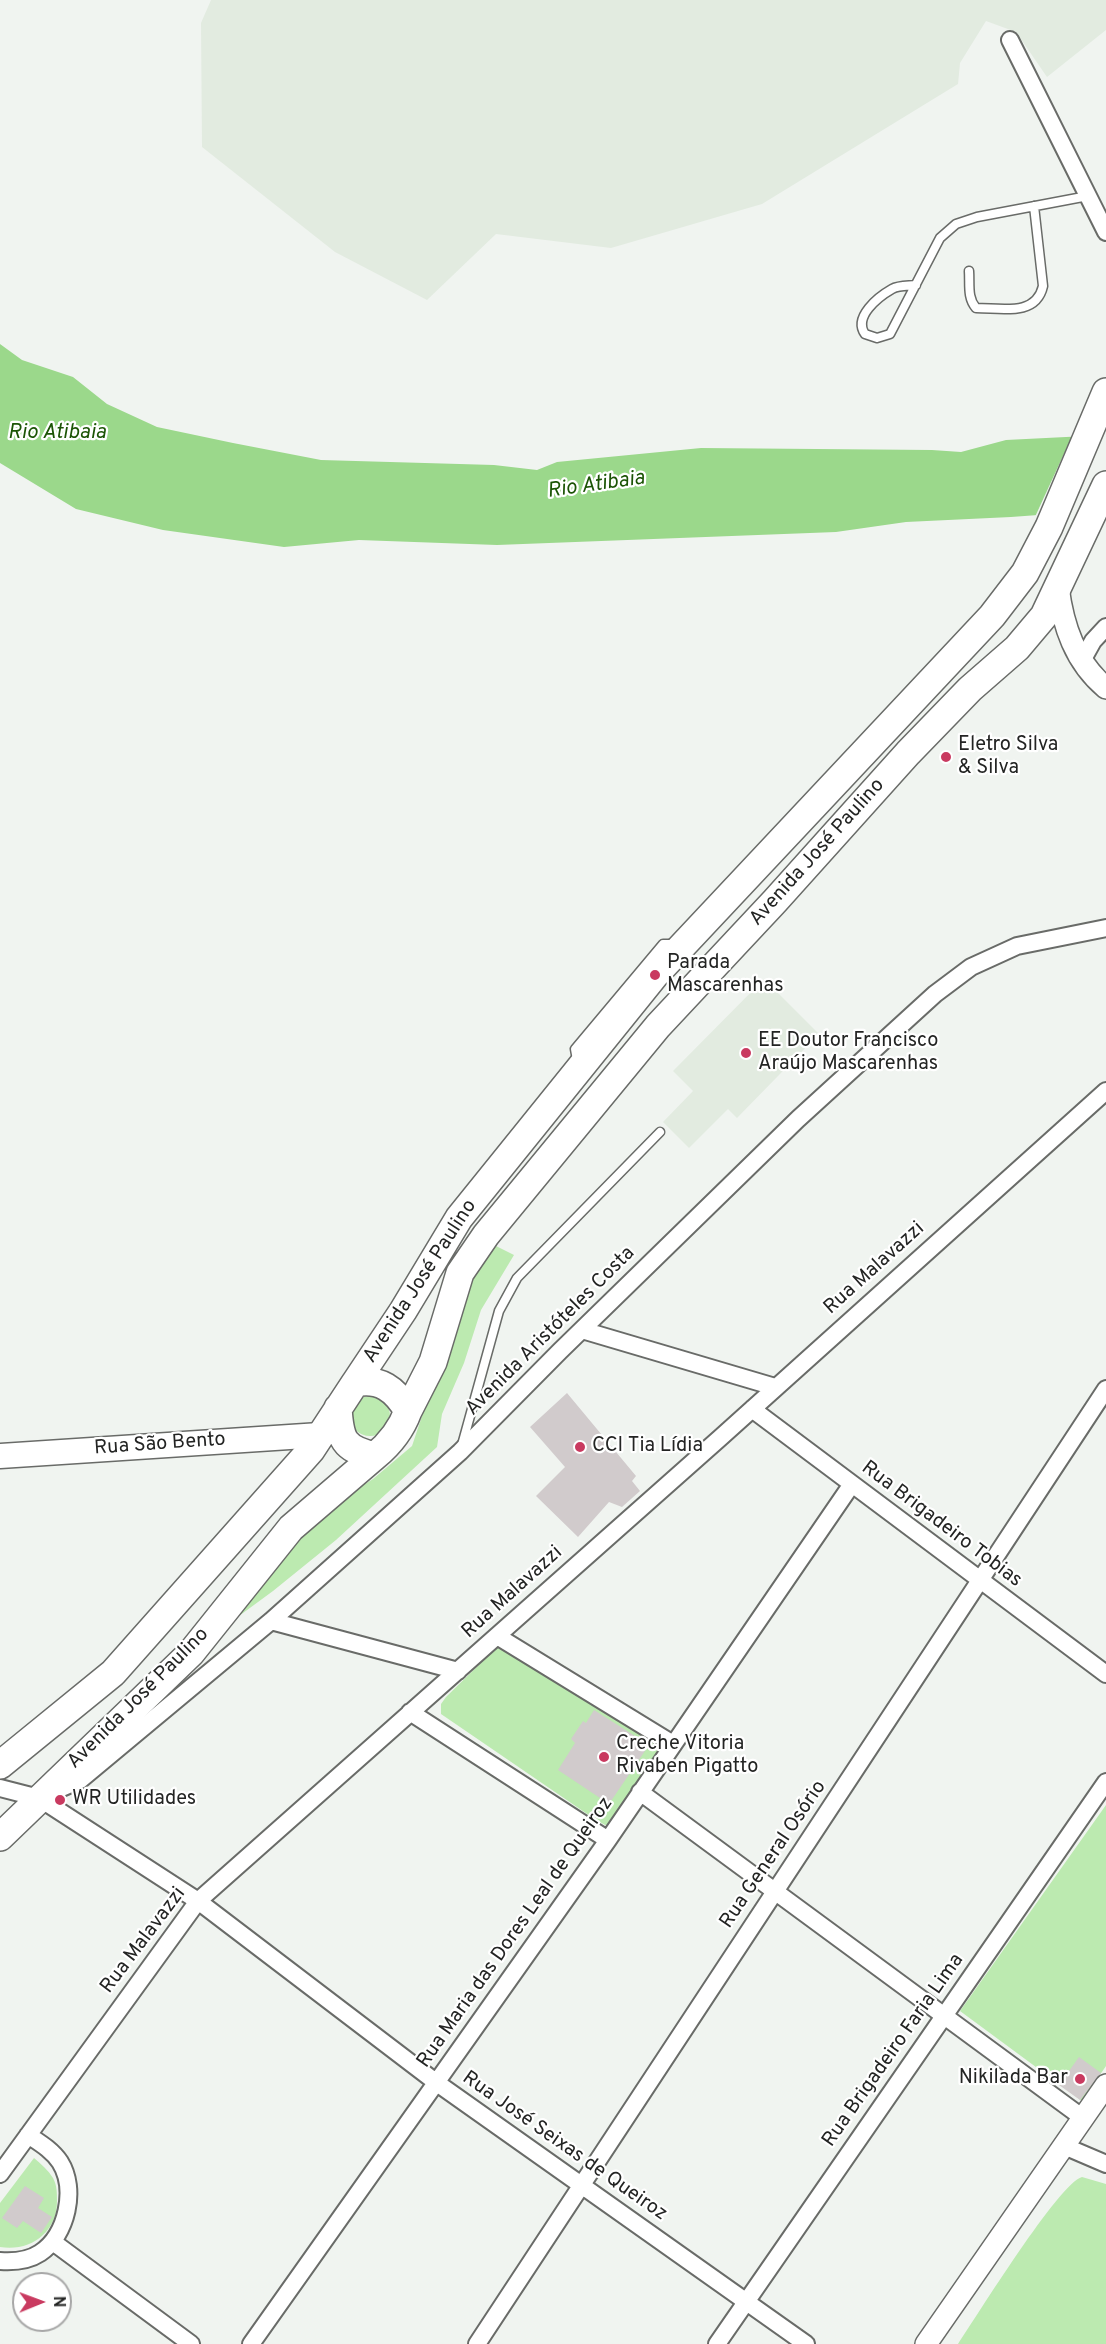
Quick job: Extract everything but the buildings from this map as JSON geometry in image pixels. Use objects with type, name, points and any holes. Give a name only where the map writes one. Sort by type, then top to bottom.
[{"type":"main road","name":"Avenida José Paulino","points":[[355,1383],[403,1311],[459,1218],[655,975],[992,616],[1025,573],[1049,527],[1106,392]]},
{"type":"main road","name":"Avenida José Paulino","points":[[408,1411],[433,1362],[460,1273],[486,1235],[658,1026],[776,902],[908,753],[970,690],[1017,648],[1044,616],[1106,484]]},
{"type":"main road","points":[[320,1435],[346,1444],[359,1453],[375,1456],[388,1446],[402,1427],[408,1411],[399,1397],[379,1382],[355,1383],[338,1408],[340,1433],[346,1444]]},
{"type":"main road","name":"Avenida José Paulino","points":[[0,1765],[113,1673],[311,1450],[338,1408]]},
{"type":"main road","name":"Rua São Bento","points":[[0,1456],[320,1435]]},
{"type":"main road","name":"Avenida José Paulino","points":[[0,1837],[191,1653],[291,1528],[344,1480],[375,1456]]},
{"type":"street","points":[[1010,40],[1106,232]]},
{"type":"street","points":[[1058,587],[1067,632],[1092,676],[1106,688]]},
{"type":"street","points":[[1083,659],[1093,641],[1106,627]]},
{"type":"street","name":"Avenida Aristóteles Costa","points":[[39,1798],[80,1780],[270,1621],[460,1452],[798,1119],[935,994],[971,967],[1017,946],[1106,928]]},
{"type":"street","name":"Rua Malavazzi","points":[[0,2174],[198,1901],[752,1409],[1106,1090]]},
{"type":"street","points":[[582,1330],[775,1387]]},
{"type":"street","name":"Rua General Osório","points":[[477,2344],[1106,1389]]},
{"type":"street","name":"Rua Brigadeiro Tobias","points":[[752,1409],[1106,1674]]},
{"type":"street","name":"Rua Maria das Dores Leal de Queiroz","points":[[251,2344],[608,1840],[852,1484]]},
{"type":"street","points":[[270,1621],[458,1671]]},
{"type":"street","points":[[497,1636],[673,1744]]},
{"type":"street","points":[[410,1712],[608,1840]]},
{"type":"street","name":"Rua Brigadeiro Faria Lima","points":[[717,2344],[1106,1782]]},
{"type":"street","name":"Rua José Seixas de Queiroz","points":[[0,1788],[39,1798],[198,1901],[437,2084],[806,2344]]},
{"type":"street","points":[[640,1792],[1083,2118]]},
{"type":"street","points":[[926,2344],[1106,2085]]},
{"type":"street","points":[[0,2261],[24,2260],[40,2253],[53,2242],[64,2220],[68,2200],[66,2175],[52,2152],[28,2135]]},
{"type":"street","points":[[1064,2146],[1106,2164]]},
{"type":"street","points":[[53,2242],[191,2344]]},
{"type":"lane","points":[[916,285],[891,289],[870,306],[864,314],[862,323],[865,334],[877,338],[890,334],[916,285],[940,238],[956,224],[977,217],[1088,196]]},
{"type":"lane","points":[[969,271],[971,302],[976,308],[1022,308],[1033,304],[1040,298],[1043,286],[1034,206]]},
{"type":"lane","points":[[460,1452],[499,1311],[517,1278],[660,1132]]},
{"type":"shaded area","points":[[211,0],[1106,0],[1106,30],[1047,77],[1016,32],[986,21],[960,63],[958,84],[762,204],[611,248],[496,234],[427,300],[335,252],[202,147],[201,23]]},
{"type":"shaded area","name":"EE Doutor Francisco Araújo Mascarenhas","points":[[764,979],[819,1034],[737,1118],[728,1109],[689,1148],[663,1122],[693,1091],[673,1071]]},
{"type":"shaded area","points":[[492,1244],[514,1255],[481,1310],[464,1363],[442,1414],[437,1447],[336,1540],[273,1591],[160,1674],[319,1513],[373,1479],[412,1446],[469,1275]]},
{"type":"shaded area","points":[[370,1396],[378,1397],[384,1402],[389,1408],[389,1424],[384,1430],[378,1435],[370,1436],[362,1435],[356,1430],[351,1424],[350,1416],[351,1408],[356,1402],[362,1397]]},
{"type":"shaded area","points":[[499,1645],[660,1745],[662,1749],[611,1824],[607,1826],[596,1820],[441,1714],[441,1704],[446,1697]]},
{"type":"shaded area","points":[[1106,1805],[1106,2066],[1082,2101],[960,2011]]},
{"type":"shaded area","points":[[34,2158],[53,2178],[57,2192],[56,2212],[47,2231],[40,2238],[22,2246],[0,2247],[0,2203]]},
{"type":"shaded area","points":[[1082,2177],[1106,2184],[1106,2344],[958,2344],[1038,2225],[1071,2185]]},
{"type":"water","name":"Rio Atibaia","points":[[0,344],[22,360],[73,377],[107,404],[157,427],[321,460],[494,465],[537,470],[557,462],[701,448],[961,452],[1006,440],[1106,435],[1106,510],[906,522],[836,532],[497,545],[359,540],[284,547],[163,530],[76,509],[0,463]]},
{"type":"pier","points":[[1074,432],[1106,432],[1106,513],[1034,519]]},
{"type":"place","name":"Eletro Silva & Silva","points":[[946,757]]},
{"type":"place","name":"Parada Mascarenhas","points":[[655,975]]},
{"type":"place","name":"EE Doutor Francisco Araújo Mascarenhas","points":[[746,1053]]},
{"type":"place","name":"CCI Tia Lídia","points":[[580,1447]]},
{"type":"place","name":"Creche Vitoria Rivaben Pigatto","points":[[604,1757]]},
{"type":"place","name":"WR Utilidades","points":[[60,1800]]},
{"type":"place","name":"Nikilada Bar","points":[[1080,2079]]}]
